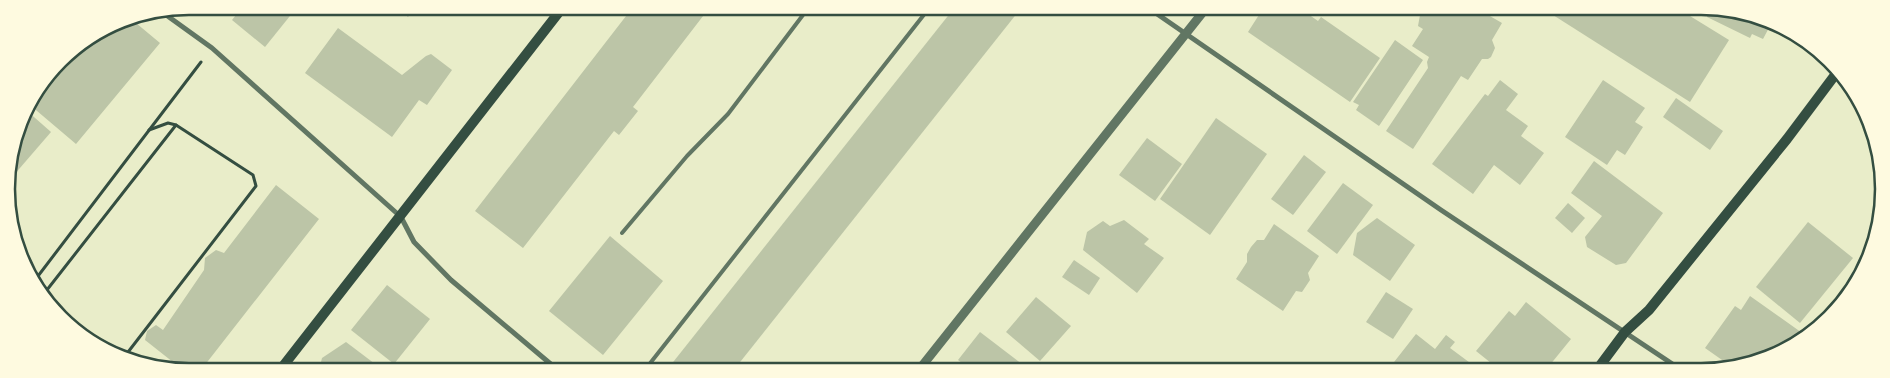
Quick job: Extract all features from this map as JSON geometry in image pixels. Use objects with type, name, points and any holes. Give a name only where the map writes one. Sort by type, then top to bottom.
[{"type":"main road","points":[[286,363],[557,15]]},
{"type":"main road","points":[[1602,363],[1625,332],[1649,310],[1787,140],[1834,77]]},
{"type":"street","points":[[1159,15],[1441,210],[1671,363]]},
{"type":"street","points":[[924,363],[1201,15]]},
{"type":"street","points":[[167,16],[212,48],[401,217],[414,242],[451,280],[552,363]]},
{"type":"lane","points":[[622,233],[687,156],[733,108],[803,15]]},
{"type":"lane","points":[[650,363],[924,15]]},
{"type":"path","points":[[38,276],[212,48]]},
{"type":"path","points":[[127,352],[256,186],[253,175],[176,125],[168,123],[150,130]]},
{"type":"path","points":[[47,290],[176,125]]},
{"type":"building","points":[[236,15],[291,15],[265,47],[232,20]]},
{"type":"building","points":[[627,15],[704,15],[633,107],[638,111],[619,135],[614,131],[523,248],[475,211]]},
{"type":"building","points":[[949,15],[1016,15],[739,363],[672,363]]},
{"type":"building","points":[[1259,15],[1309,15],[1318,21],[1321,17],[1380,58],[1350,102],[1248,32]]},
{"type":"building","points":[[1420,15],[1488,15],[1502,23],[1492,40],[1495,48],[1491,57],[1482,59],[1468,80],[1461,76],[1413,149],[1386,131],[1428,68],[1427,62],[1429,57],[1412,46],[1423,29],[1418,26]]},
{"type":"building","points":[[1553,15],[1688,15],[1729,40],[1690,102]]},
{"type":"building","points":[[1707,15],[1735,18],[1768,29],[1763,39],[1752,34],[1750,38],[1707,17]]},
{"type":"building","points":[[136,23],[160,43],[76,144],[35,109],[51,83],[74,58],[102,38]]},
{"type":"building","points":[[338,28],[402,75],[431,54],[452,70],[427,105],[419,100],[392,137],[305,73]]},
{"type":"building","points":[[1395,40],[1423,60],[1379,126],[1356,110],[1359,105],[1353,102]]},
{"type":"building","points":[[1500,80],[1518,94],[1506,110],[1528,126],[1521,136],[1544,153],[1520,185],[1494,165],[1473,194],[1432,164],[1485,94],[1488,96]]},
{"type":"building","points":[[1603,80],[1645,108],[1635,122],[1643,127],[1625,155],[1617,150],[1607,165],[1565,137]]},
{"type":"building","points":[[1676,98],[1723,131],[1710,150],[1663,117]]},
{"type":"building","points":[[32,115],[51,132],[15,173],[21,144]]},
{"type":"building","points":[[1216,118],[1267,154],[1210,235],[1160,199]]},
{"type":"building","points":[[1147,138],[1182,164],[1155,201],[1119,175]]},
{"type":"building","points":[[1304,155],[1326,172],[1293,215],[1271,199]]},
{"type":"building","points":[[1594,161],[1663,213],[1626,263],[1616,265],[1587,247],[1585,237],[1602,216],[1571,193]]},
{"type":"building","points":[[1343,183],[1373,205],[1337,254],[1307,231]]},
{"type":"building","points":[[276,185],[319,219],[206,363],[173,362],[145,340],[147,331],[156,325],[163,330],[204,270],[205,258],[216,250],[224,253]]},
{"type":"building","points":[[1568,203],[1585,218],[1572,233],[1555,218]]},
{"type":"building","points":[[1377,218],[1415,245],[1390,281],[1353,255],[1357,233]]},
{"type":"building","points":[[1124,220],[1149,239],[1144,244],[1164,258],[1137,293],[1083,250],[1087,232],[1103,221],[1110,226]]},
{"type":"building","points":[[1808,222],[1853,258],[1800,323],[1756,287]]},
{"type":"building","points":[[1274,224],[1319,256],[1308,273],[1310,280],[1302,292],[1296,291],[1283,311],[1236,279],[1247,262],[1247,254],[1251,247],[1257,240],[1264,240]]},
{"type":"building","points":[[610,236],[663,281],[603,355],[549,311]]},
{"type":"building","points":[[1074,260],[1100,278],[1089,295],[1062,277]]},
{"type":"building","points":[[387,285],[430,319],[395,363],[351,330]]},
{"type":"building","points":[[1386,292],[1413,309],[1393,339],[1366,322]]},
{"type":"building","points":[[1750,296],[1801,332],[1768,350],[1725,362],[1705,348],[1735,306],[1741,310]]},
{"type":"building","points":[[1036,297],[1071,326],[1040,361],[1006,332]]},
{"type":"building","points":[[1526,302],[1571,339],[1552,363],[1491,363],[1476,351],[1509,311],[1515,316]]},
{"type":"building","points":[[980,332],[1021,363],[962,363],[958,360]]},
{"type":"building","points":[[1416,334],[1435,349],[1446,335],[1455,342],[1450,348],[1470,363],[1393,363]]},
{"type":"building","points":[[346,342],[374,363],[321,363],[322,358]]}]
